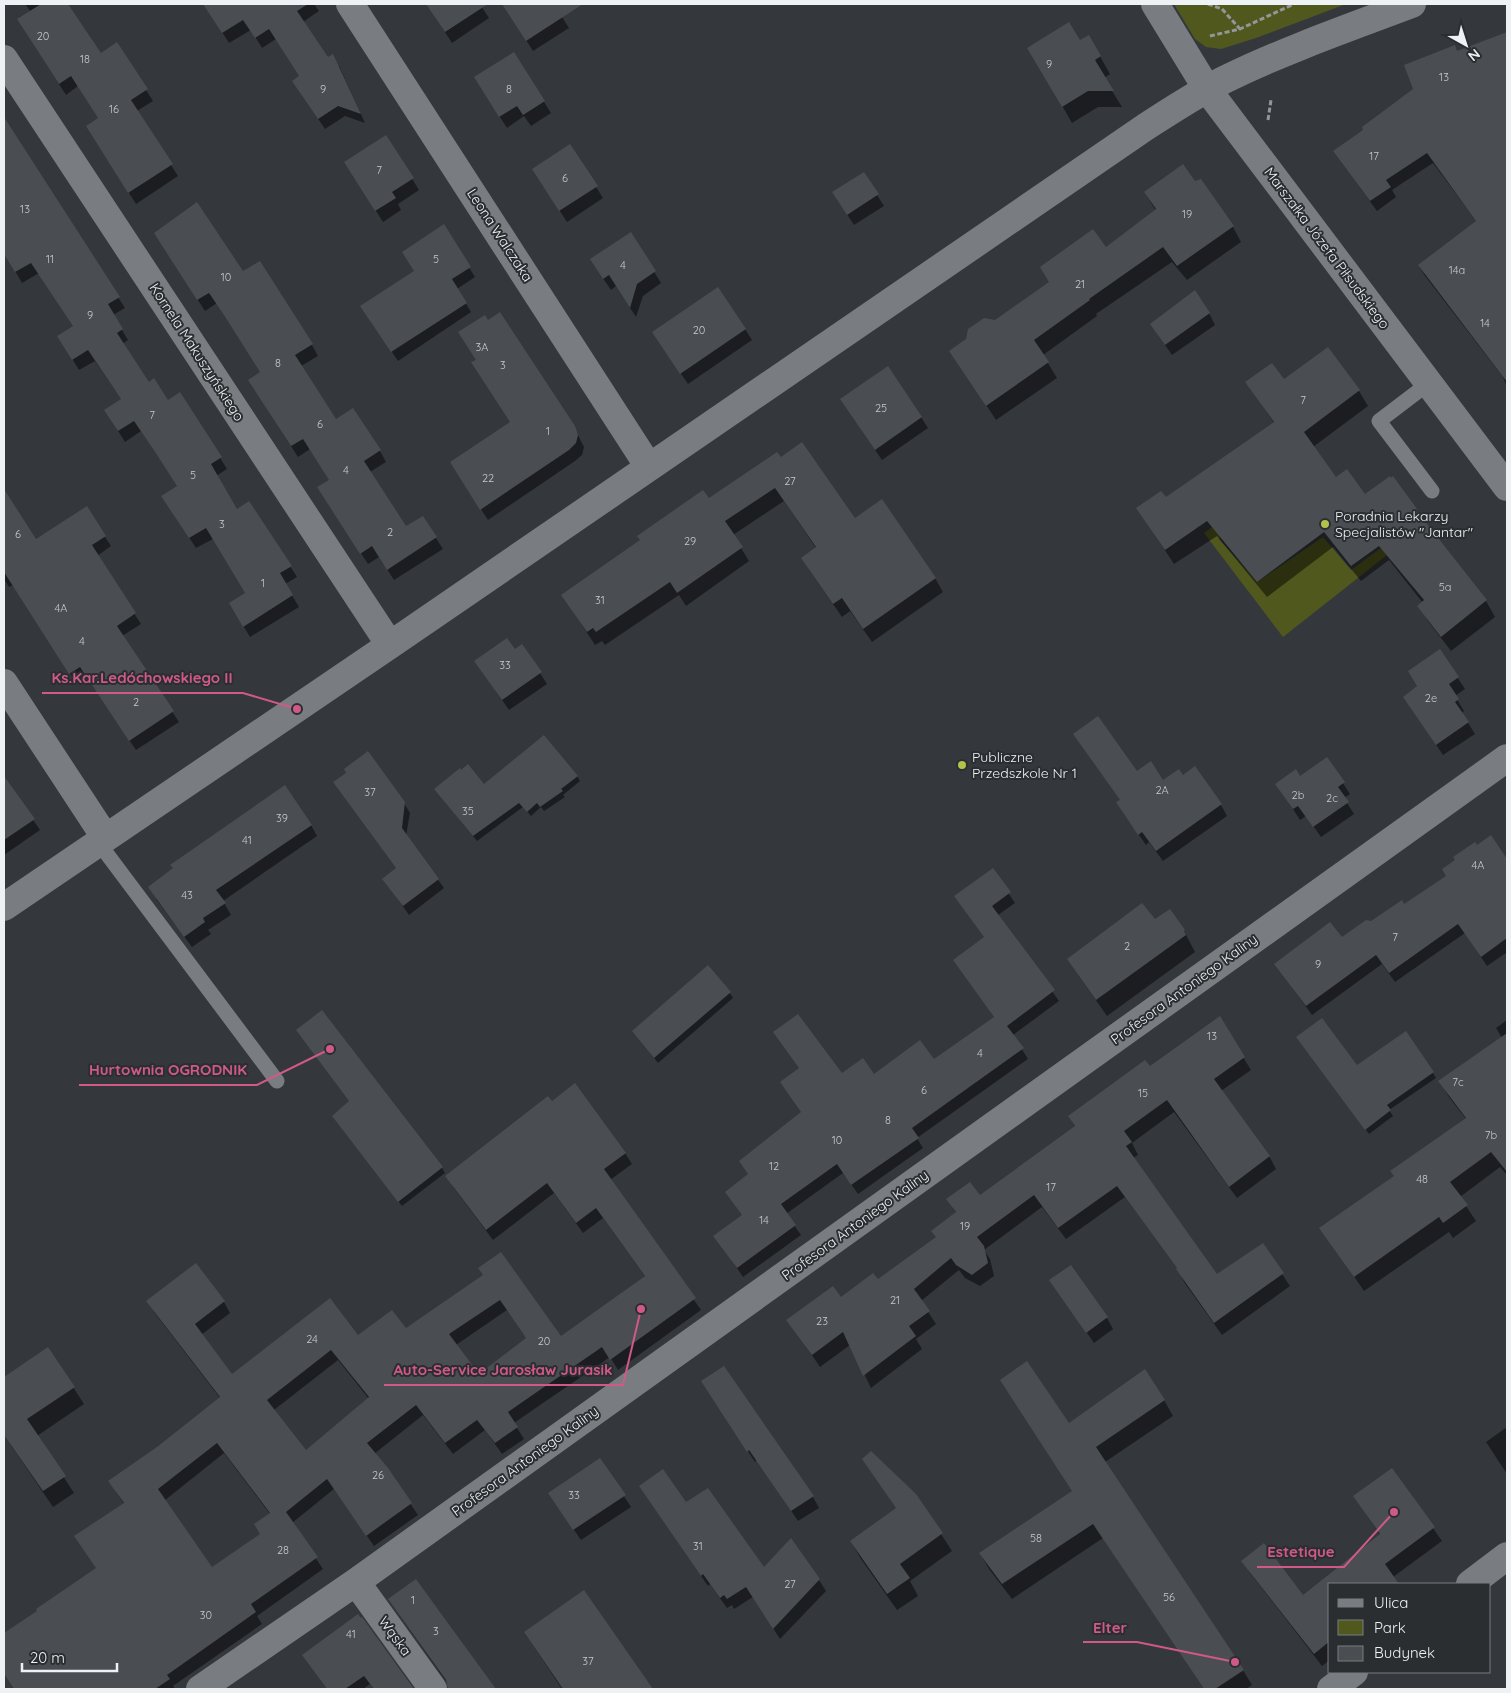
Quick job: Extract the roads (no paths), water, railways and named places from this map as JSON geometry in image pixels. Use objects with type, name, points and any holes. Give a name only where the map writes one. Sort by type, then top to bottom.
[{"type":"street","name":"Leona Walczaka","points":[[350,4],[649,467]]},
{"type":"street","name":"Marszałka Józefa Piłsudskiego","points":[[1155,4],[1207,89],[1507,487]]},
{"type":"street","points":[[4,907],[1144,128],[1207,89],[1276,57],[1412,4]]},
{"type":"street","name":"Kornela Makuszyńskiego","points":[[4,59],[390,645]]},
{"type":"street","points":[[4,683],[101,840]]},
{"type":"street","name":"Profesora Antoniego Kaliny","points":[[200,1689],[356,1582],[1507,758]]},
{"type":"street","points":[[1471,1583],[1507,1556]]},
{"type":"street","name":"Wąska","points":[[356,1582],[434,1689]]},
{"type":"street","points":[[1331,1689],[1353,1673]]},
{"type":"lane","points":[[1429,383],[1378,421],[1432,491]]},
{"type":"lane","points":[[101,840],[277,1081]]},
{"type":"place","name":"Poradnia Lekarzy Specjalistów \"Jantar\"","points":[[1325,524]]},
{"type":"place","name":"Ks.Kar.Ledóchowskiego II","points":[[297,709]]},
{"type":"place","name":"Publiczne Przedszkole Nr 1","points":[[962,765]]},
{"type":"place","name":"Hurtownia OGRODNIK","points":[[330,1049]]},
{"type":"place","name":"Auto-Service Jarosław Jurasik","points":[[641,1309]]},
{"type":"place","name":"Estetique","points":[[1394,1512]]},
{"type":"place","name":"Elter","points":[[1235,1662]]}]
